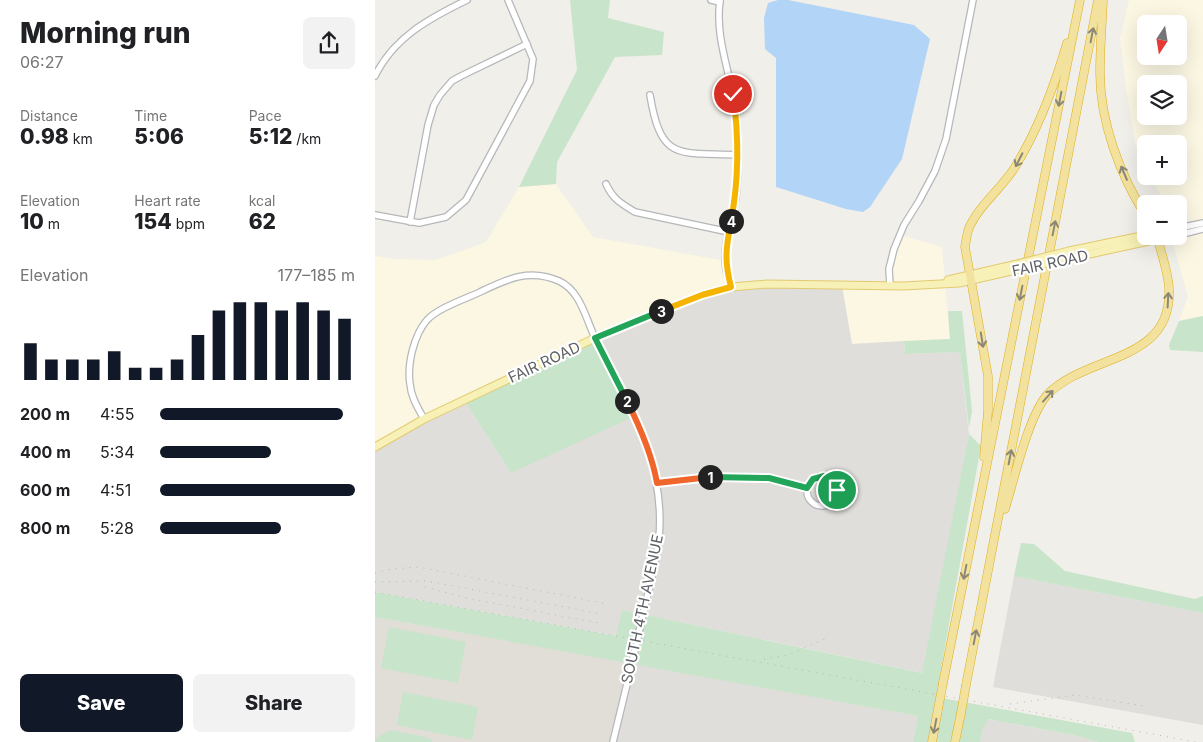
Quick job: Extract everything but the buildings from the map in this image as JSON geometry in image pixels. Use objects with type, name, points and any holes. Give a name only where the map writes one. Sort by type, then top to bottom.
[{"type":"highway","points":[[970,549],[984,455],[988,411],[988,376],[965,247],[969,228],[981,209],[1015,167],[1035,127],[1056,81],[1080,0]]},
{"type":"highway","points":[[932,742],[1080,0]]},
{"type":"highway","points":[[955,742],[1098,0]]},
{"type":"highway","points":[[1103,0],[1100,74],[1102,98],[1106,119],[1123,171],[1137,202]]},
{"type":"highway","points":[[988,573],[1023,448],[1037,411],[1047,396],[1062,382],[1145,343],[1162,325],[1167,312],[1169,287],[1160,245]]},
{"type":"main road","name":"FAIR ROAD","points":[[375,447],[424,419],[595,338],[702,295],[731,287],[767,284],[890,286],[928,284],[971,278],[1137,237]]},
{"type":"main road","name":"FAIR ROAD","points":[[1068,255],[1137,242]]},
{"type":"street","points":[[375,76],[392,50],[402,39],[427,20],[467,0]]},
{"type":"street","points":[[375,215],[419,223],[445,217],[465,200],[530,81],[533,59],[508,0]]},
{"type":"street","points":[[711,0],[720,1],[718,21],[720,39],[733,94],[737,124],[736,196],[726,246],[726,268],[731,287]]},
{"type":"street","points":[[890,286],[889,268],[894,250],[904,225],[935,171],[946,139],[973,0]]},
{"type":"street","points":[[410,222],[428,124],[439,95],[461,76],[527,44]]},
{"type":"street","points":[[650,95],[654,118],[660,134],[674,150],[737,155]]},
{"type":"street","points":[[606,184],[611,195],[635,212],[729,232]]},
{"type":"street","points":[[1187,227],[1203,224]]},
{"type":"street","points":[[1187,233],[1203,229]]},
{"type":"street","name":"SOUTH 4TH AVENUE","points":[[424,419],[414,400],[410,384],[409,367],[417,334],[428,319],[440,311],[487,288],[520,275],[540,275],[559,281],[574,293],[642,431],[655,469],[657,483],[659,537],[613,742]]},
{"type":"street","points":[[657,483],[720,476],[769,478],[807,488]]},
{"type":"street","points":[[824,476],[836,485],[837,495],[831,504],[815,505],[808,498],[807,488],[813,479],[824,476]]},
{"type":"shaded area","points":[[1129,0],[1203,0],[1203,316],[1179,321],[1188,297],[1174,245],[1187,245],[1187,195],[1160,195],[1156,185],[1187,185],[1187,135],[1137,135],[1137,147],[1126,88],[1120,39]]},
{"type":"shaded area","points":[[556,184],[593,237],[726,261],[731,287],[595,338],[375,447],[375,256],[393,259],[436,260],[486,242],[519,187]]},
{"type":"shaded area","points":[[900,235],[942,247],[950,339],[851,344],[842,286],[890,286],[889,269]]},
{"type":"shaded area","points":[[842,286],[852,344],[904,341],[905,354],[960,352],[969,434],[923,673],[622,610],[617,636],[375,592],[375,447],[464,400],[511,473],[595,338],[731,287]]},
{"type":"shaded area","points":[[1014,576],[1203,613],[1203,725],[993,687]]},
{"type":"shaded area","points":[[375,617],[632,663],[613,742],[375,742]]},
{"type":"shaded area","points":[[632,663],[918,716],[913,742],[613,742]]},
{"type":"shaded area","points":[[987,719],[1078,736],[1098,742],[980,742]]},
{"type":"green space","points":[[570,0],[610,0],[608,18],[664,32],[662,55],[615,57],[557,162],[556,184],[519,187],[577,70]]},
{"type":"green space","points":[[948,311],[962,311],[972,411],[969,428],[960,352],[905,354],[904,341],[950,339]]},
{"type":"green space","points":[[1203,316],[1203,352],[1170,350],[1169,345],[1179,321]]},
{"type":"green space","points":[[595,338],[635,416],[511,473],[464,400]]},
{"type":"green space","points":[[969,434],[981,446],[936,697],[1132,733],[1135,742],[1098,742],[1078,736],[988,719],[983,728],[980,742],[913,742],[918,716],[375,617],[375,592],[616,636],[622,610],[922,673]]},
{"type":"green space","points":[[1021,543],[1034,544],[1065,571],[1195,599],[1203,596],[1203,613],[1014,576]]},
{"type":"green space","points":[[389,627],[466,642],[458,683],[381,668]]},
{"type":"green space","points":[[403,692],[478,707],[472,740],[397,725]]},
{"type":"green space","points":[[390,730],[429,738],[433,742],[375,742],[375,739]]},
{"type":"water","points":[[788,0],[914,25],[930,39],[902,159],[870,207],[863,212],[846,209],[776,187],[776,58],[765,49],[764,18],[768,3]]},
{"type":"railway","points":[[375,573],[391,569],[418,567],[603,603]]},
{"type":"railway","points":[[375,582],[424,581],[601,614]]},
{"type":"railway","points":[[425,587],[466,598],[599,623]]},
{"type":"railway","points":[[375,592],[1196,742]]},
{"type":"railway","points":[[764,659],[788,655],[827,638]]},
{"type":"railway","points":[[1010,704],[1075,695],[1144,706]]},
{"type":"route","points":[[733,94],[737,124],[736,196],[726,246],[726,268],[731,287],[702,295],[595,338],[642,431],[655,469],[657,483],[720,476],[769,478],[807,488],[813,479],[818,476],[824,476],[833,481],[837,490]]}]
